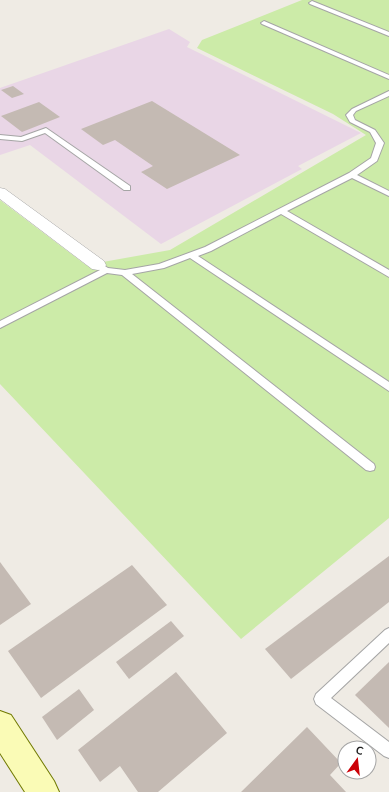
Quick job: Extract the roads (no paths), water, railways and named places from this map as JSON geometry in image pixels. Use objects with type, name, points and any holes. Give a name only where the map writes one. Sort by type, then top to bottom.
[{"type":"street","points":[[0,192],[102,267]]},
{"type":"street","points":[[0,726],[43,792]]},
{"type":"lane","points":[[312,3],[389,34]]},
{"type":"lane","points":[[264,23],[389,77]]},
{"type":"lane","points":[[380,143],[373,131],[352,121],[349,115],[354,110],[389,93]]},
{"type":"lane","points":[[0,137],[22,139],[46,130],[127,188]]},
{"type":"lane","points":[[380,143],[389,143]]},
{"type":"lane","points":[[125,273],[161,266],[208,249],[352,174],[374,159],[380,143]]},
{"type":"lane","points":[[352,174],[389,194]]},
{"type":"lane","points":[[281,211],[389,274]]},
{"type":"lane","points":[[192,255],[389,387]]},
{"type":"lane","points":[[0,325],[102,267],[125,273],[370,467]]},
{"type":"lane","points":[[389,634],[321,699],[389,751]]}]
